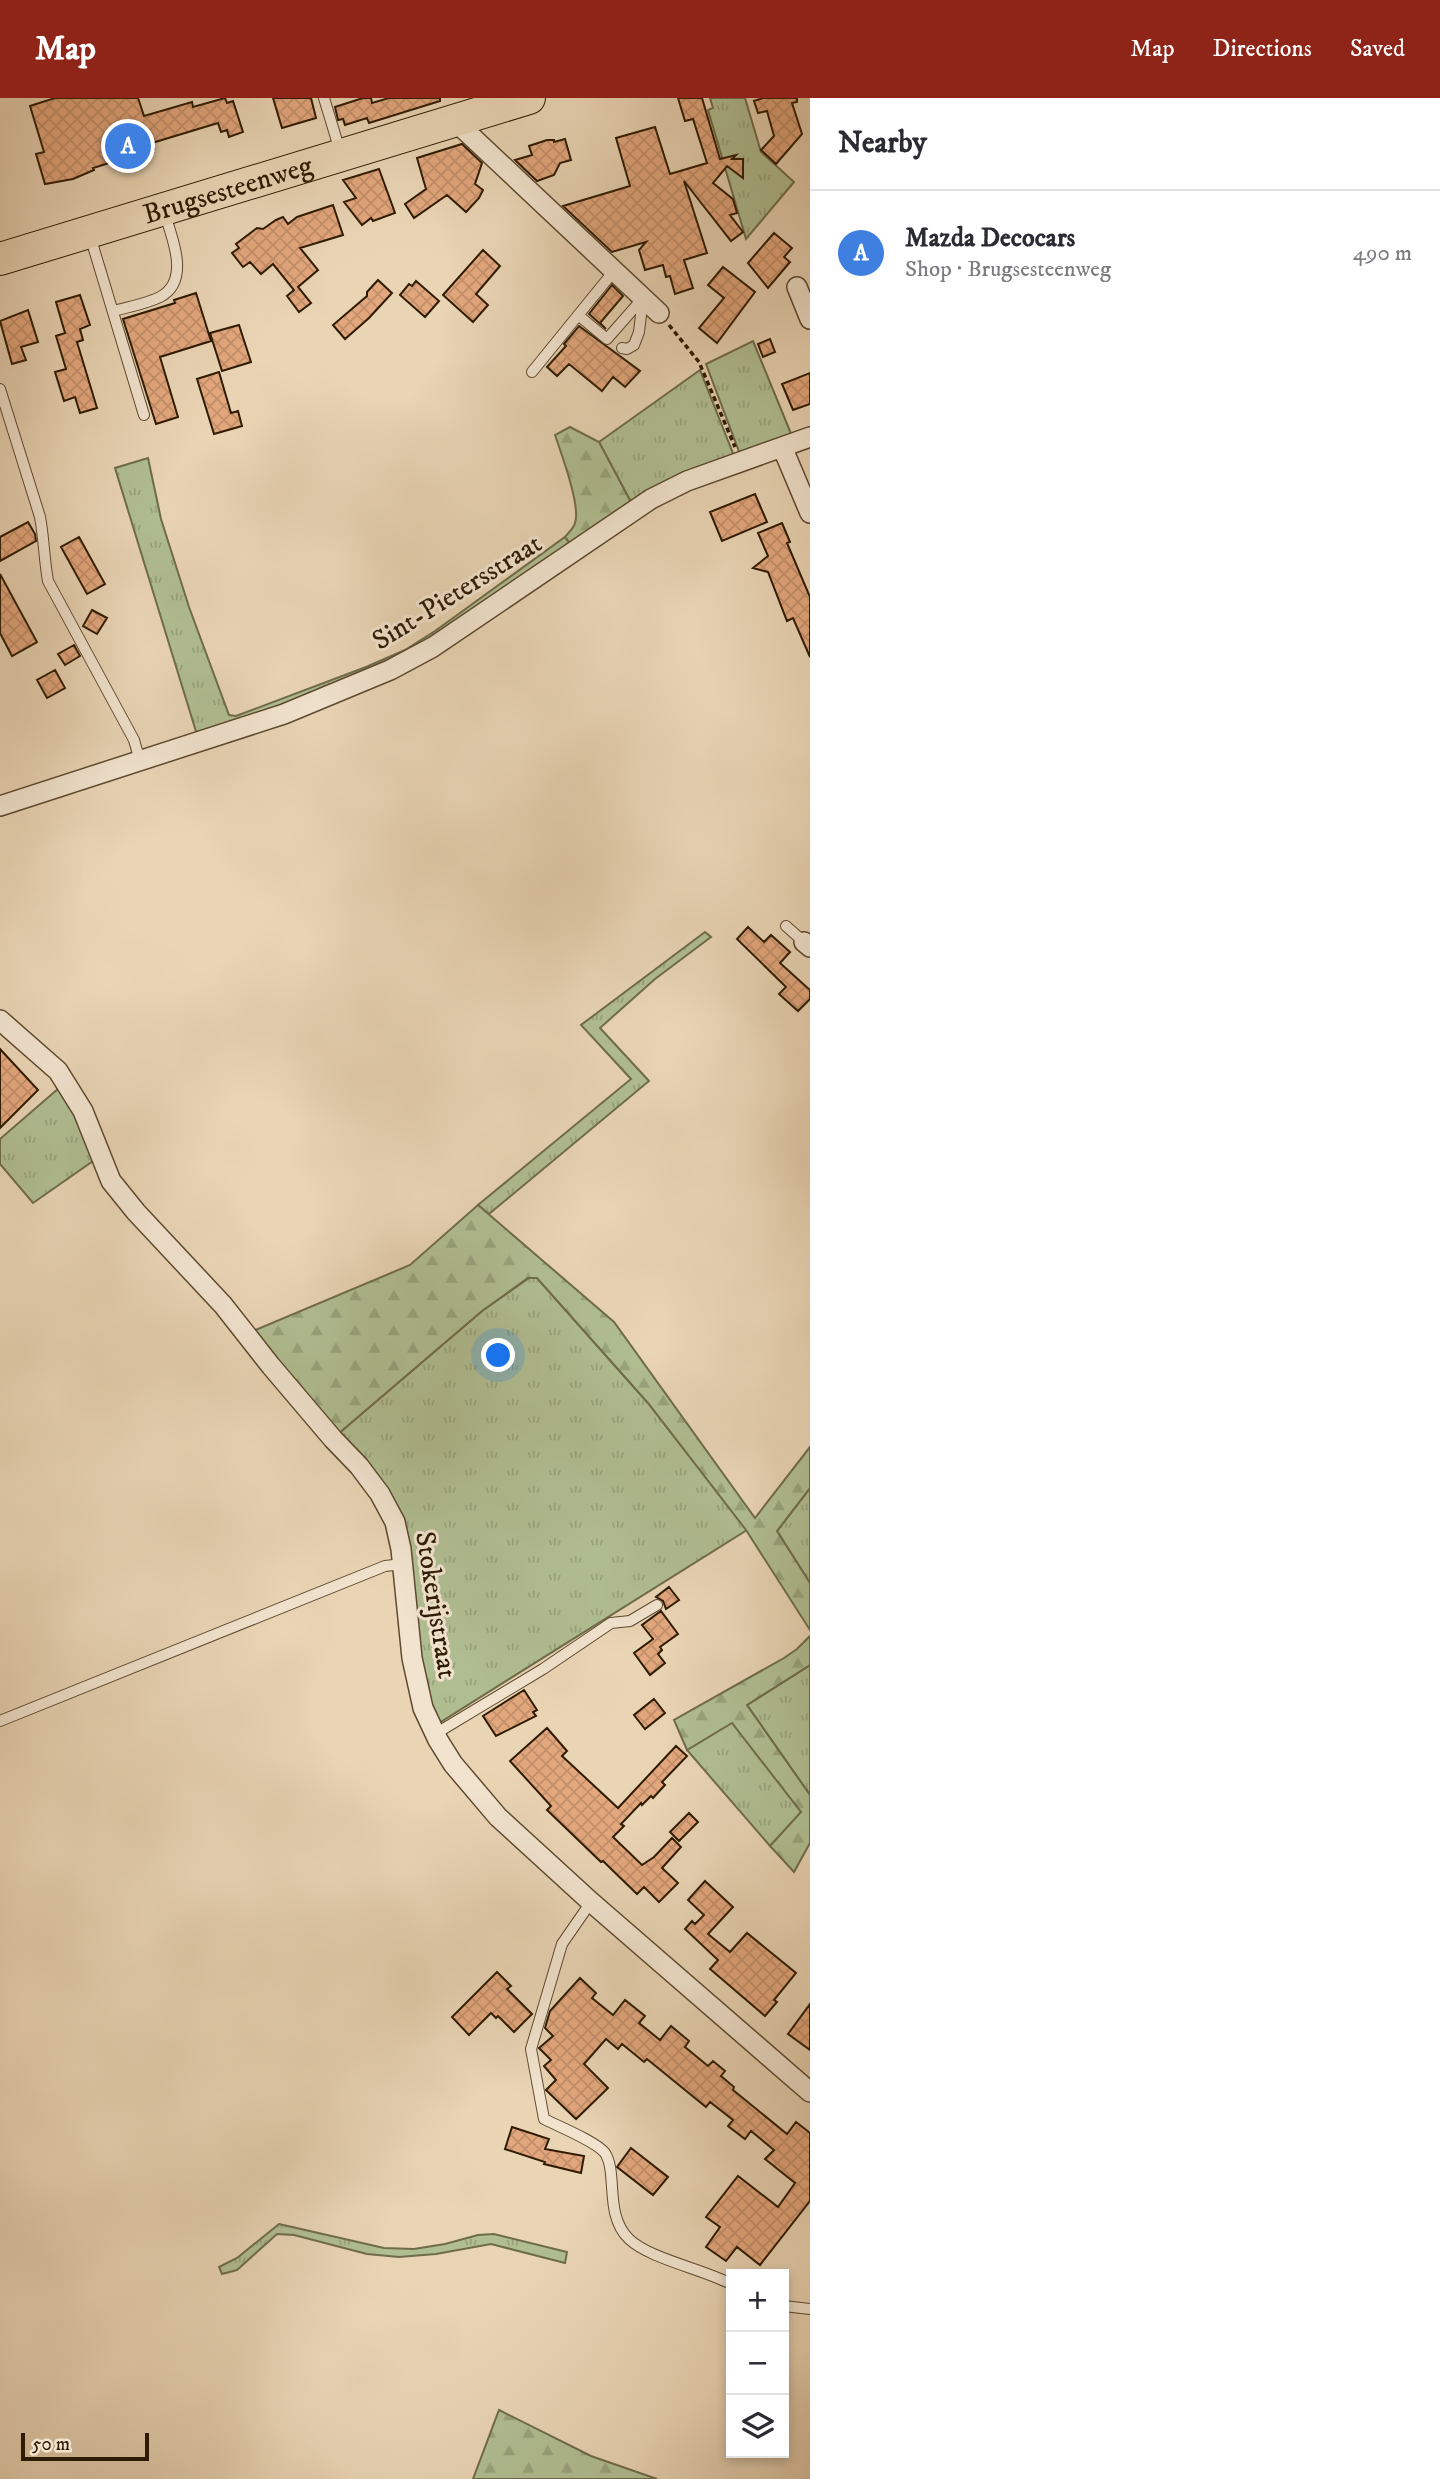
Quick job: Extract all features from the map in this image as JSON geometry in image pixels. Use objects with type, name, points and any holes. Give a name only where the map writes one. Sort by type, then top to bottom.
[{"type":"main road","name":"Brugsesteenweg","points":[[0,259],[529,98]]},
{"type":"street","points":[[455,121],[659,313]]},
{"type":"street","points":[[797,287],[810,319]]},
{"type":"street","name":"Sint-Pietersstraat","points":[[0,806],[284,714],[390,670],[433,647],[651,499],[687,481],[810,438]]},
{"type":"street","points":[[783,449],[810,513]]},
{"type":"street","name":"Stokerijstraat","points":[[0,1020],[58,1071],[83,1111],[111,1181],[136,1212],[223,1305],[271,1367],[359,1465],[380,1494],[395,1522],[403,1564],[412,1658],[424,1708],[435,1734],[453,1764],[498,1817],[591,1902],[810,2092]]},
{"type":"lane","points":[[324,98],[341,155]]},
{"type":"lane","points":[[113,311],[160,297],[173,288],[177,276],[176,253],[163,209]]},
{"type":"lane","points":[[89,232],[144,415]]},
{"type":"lane","points":[[532,372],[614,271]]},
{"type":"lane","points":[[578,315],[607,339],[643,298]]},
{"type":"lane","points":[[622,348],[627,349],[634,345],[637,339],[643,298]]},
{"type":"lane","points":[[0,388],[40,517],[48,580],[134,740],[140,761]]},
{"type":"lane","points":[[786,926],[807,944]]},
{"type":"lane","points":[[0,1721],[385,1566],[403,1564]]},
{"type":"lane","points":[[435,1734],[543,1669],[611,1623],[631,1621],[657,1605]]},
{"type":"lane","points":[[591,1902],[562,1944],[531,2049],[544,2119],[597,2145],[606,2155],[612,2201],[618,2221],[627,2237],[643,2250],[726,2282]]},
{"type":"lane","points":[[789,2307],[810,2309]]},
{"type":"path","points":[[659,313],[699,362],[741,462]]},
{"type":"green space","points":[[710,98],[745,98],[761,152],[794,182],[746,239],[708,110],[713,108]]},
{"type":"green space","points":[[753,341],[792,436],[740,454],[706,364]]},
{"type":"green space","points":[[700,370],[734,456],[633,506],[599,442]]},
{"type":"green space","points":[[570,427],[599,442],[633,506],[572,546],[565,537],[575,523],[575,505],[570,479],[555,435]]},
{"type":"green space","points":[[148,458],[161,519],[189,607],[229,715],[236,716],[405,650],[565,537],[572,546],[411,655],[198,738],[115,468]]},
{"type":"green space","points":[[705,932],[711,937],[655,979],[600,1028],[649,1081],[489,1214],[478,1205],[631,1079],[581,1025]]},
{"type":"green space","points":[[59,1088],[85,1132],[93,1161],[33,1203],[0,1164],[0,1139]]},
{"type":"green space","points":[[478,1205],[614,1322],[755,1518],[810,1447],[810,1488],[777,1531],[810,1583],[810,1630],[746,1530],[648,1403],[537,1278],[528,1278],[482,1311],[338,1434],[253,1331],[410,1265]]},
{"type":"green space","points":[[529,1278],[537,1278],[648,1403],[747,1530],[439,1723],[429,1706],[420,1675],[407,1541],[338,1434],[482,1311]]},
{"type":"green space","points":[[810,1488],[810,1583],[777,1531]]},
{"type":"green space","points":[[810,1636],[810,1665],[747,1705],[810,1795],[810,1843],[794,1872],[770,1846],[801,1812],[732,1723],[687,1750],[674,1720],[784,1658]]},
{"type":"green space","points":[[810,1665],[810,1795],[747,1705]]},
{"type":"green space","points":[[732,1722],[802,1812],[770,1846],[687,1750]]},
{"type":"green space","points":[[279,2224],[384,2248],[414,2249],[494,2234],[567,2252],[565,2263],[491,2244],[436,2254],[399,2257],[367,2254],[294,2235],[277,2234],[237,2270],[222,2274],[219,2267],[237,2258]]},
{"type":"green space","points":[[499,2410],[591,2456],[657,2479],[473,2479]]},
{"type":"building","points":[[55,98],[138,98],[144,116],[192,102],[193,107],[225,98],[227,103],[233,101],[243,132],[229,137],[227,130],[221,132],[218,123],[152,143],[154,149],[93,168],[94,170],[73,179],[45,184],[36,154],[44,152],[30,106]]},
{"type":"building","points":[[273,98],[311,98],[316,118],[282,128]]},
{"type":"building","points":[[371,98],[372,103],[389,98],[440,98],[440,101],[369,123],[367,118],[345,125],[343,119],[338,120],[335,107]]},
{"type":"building","points":[[678,98],[702,98],[720,159],[736,155],[732,159],[743,159],[743,178],[727,166],[713,183],[733,199],[737,213],[730,215],[743,232],[731,241],[684,181],[707,253],[684,260],[693,288],[675,294],[670,276],[666,277],[663,265],[645,270],[639,250],[646,242],[612,252],[563,206],[630,186],[616,138],[655,127],[670,174],[707,163],[693,119],[685,121]]},
{"type":"building","points":[[763,98],[797,98],[797,102],[792,103],[802,134],[776,164],[761,150],[774,136],[767,111],[758,113],[754,101]]},
{"type":"building","points":[[565,139],[571,160],[560,163],[554,175],[537,181],[515,160],[532,155],[529,146],[547,140],[554,142]]},
{"type":"building","points":[[462,144],[482,163],[475,184],[483,190],[479,198],[466,212],[447,195],[414,218],[405,204],[426,189],[417,158]]},
{"type":"building","points":[[379,169],[395,213],[373,221],[371,218],[362,225],[344,202],[356,198],[343,180]]},
{"type":"building","points":[[333,205],[343,235],[300,248],[318,270],[298,287],[311,303],[299,312],[287,296],[294,290],[273,264],[261,274],[250,262],[243,267],[232,253],[239,248],[236,244],[257,228],[263,229],[283,217],[288,224],[297,217]]},
{"type":"building","points":[[774,233],[792,248],[784,257],[790,262],[768,288],[748,263]]},
{"type":"building","points":[[483,250],[500,266],[476,294],[488,305],[473,322],[443,295]]},
{"type":"building","points":[[723,267],[755,292],[717,343],[699,328],[724,298],[708,285]]},
{"type":"building","points":[[378,280],[392,293],[345,339],[333,325],[367,296],[367,292]]},
{"type":"building","points":[[416,281],[439,301],[425,317],[400,295],[409,284],[412,286]]},
{"type":"building","points":[[612,285],[623,296],[600,323],[606,329],[589,314]]},
{"type":"building","points":[[196,293],[211,341],[160,357],[178,417],[156,424],[123,319],[175,303],[174,300]]},
{"type":"building","points":[[80,295],[90,325],[80,329],[83,340],[77,342],[97,408],[80,413],[75,397],[64,401],[55,372],[66,369],[56,336],[65,333],[56,302]]},
{"type":"building","points":[[28,310],[38,342],[21,347],[26,360],[12,364],[0,321]]},
{"type":"building","points":[[239,325],[251,362],[222,371],[210,333]]},
{"type":"building","points":[[579,326],[640,371],[625,387],[613,377],[602,391],[569,364],[557,376],[547,367]]},
{"type":"building","points":[[770,339],[775,352],[763,357],[758,344]]},
{"type":"building","points":[[219,372],[231,413],[238,411],[242,426],[214,434],[197,379]]},
{"type":"building","points":[[810,373],[810,404],[793,410],[782,384]]},
{"type":"building","points":[[755,494],[767,522],[722,541],[710,512]]},
{"type":"building","points":[[28,522],[36,541],[0,561],[0,537]]},
{"type":"building","points":[[782,523],[790,542],[787,543],[810,597],[810,657],[793,618],[787,621],[768,572],[753,568],[768,556],[758,533]]},
{"type":"building","points":[[79,537],[105,584],[87,594],[61,547]]},
{"type":"building","points":[[0,574],[37,642],[12,656],[0,633]]},
{"type":"building","points":[[92,610],[107,618],[97,634],[83,626]]},
{"type":"building","points":[[74,645],[80,656],[65,665],[58,654]]},
{"type":"building","points":[[55,670],[65,688],[47,698],[37,680]]},
{"type":"building","points":[[748,927],[764,942],[771,935],[790,952],[780,963],[810,990],[810,999],[798,1011],[779,994],[786,987],[737,939]]},
{"type":"building","points":[[0,1049],[38,1090],[0,1128]]},
{"type":"building","points":[[669,1587],[679,1600],[666,1609],[663,1601],[656,1597]]},
{"type":"building","points":[[661,1611],[678,1634],[660,1647],[662,1650],[658,1654],[665,1663],[650,1675],[634,1653],[653,1639],[642,1625]]},
{"type":"building","points":[[524,1690],[537,1710],[533,1712],[536,1716],[496,1736],[483,1716]]},
{"type":"building","points":[[654,1699],[665,1713],[645,1729],[634,1715]]},
{"type":"building","points":[[547,1728],[567,1751],[562,1756],[618,1808],[676,1746],[687,1756],[662,1782],[665,1785],[653,1798],[651,1796],[642,1805],[641,1803],[613,1837],[642,1865],[672,1838],[681,1847],[662,1868],[678,1883],[659,1902],[644,1887],[637,1894],[601,1862],[547,1810],[551,1806],[510,1761]]},
{"type":"building","points":[[689,1813],[698,1822],[679,1841],[670,1832]]},
{"type":"building","points":[[705,1881],[733,1907],[708,1934],[730,1952],[747,1933],[796,1973],[765,2016],[710,1969],[718,1960],[685,1929],[692,1921],[695,1924],[704,1915],[688,1900]]},
{"type":"building","points":[[497,1972],[511,1986],[507,1989],[532,2014],[514,2032],[498,2016],[496,2018],[491,2013],[469,2035],[452,2017]]},
{"type":"building","points":[[580,1978],[596,1993],[592,1998],[613,2015],[625,2000],[645,2016],[639,2023],[660,2040],[671,2026],[689,2041],[685,2047],[708,2066],[713,2061],[725,2071],[721,2076],[734,2087],[733,2090],[787,2134],[796,2122],[810,2133],[810,2201],[760,2265],[737,2247],[726,2261],[706,2247],[720,2227],[706,2217],[738,2176],[778,2207],[795,2183],[765,2159],[774,2150],[751,2131],[745,2139],[728,2126],[733,2120],[710,2102],[706,2107],[647,2059],[644,2062],[622,2044],[618,2049],[606,2039],[584,2064],[608,2088],[576,2119],[546,2090],[556,2080],[544,2066],[551,2060],[539,2048],[553,2036],[545,2028],[550,2011]]},
{"type":"building","points":[[810,2004],[810,2050],[788,2034]]},
{"type":"building","points":[[512,2127],[549,2139],[545,2149],[584,2156],[581,2173],[544,2164],[545,2162],[505,2149]]},
{"type":"building","points":[[631,2148],[668,2177],[653,2195],[617,2167]]},
{"type":"place","name":"Mazda Decocars","points":[[128,146]]}]
